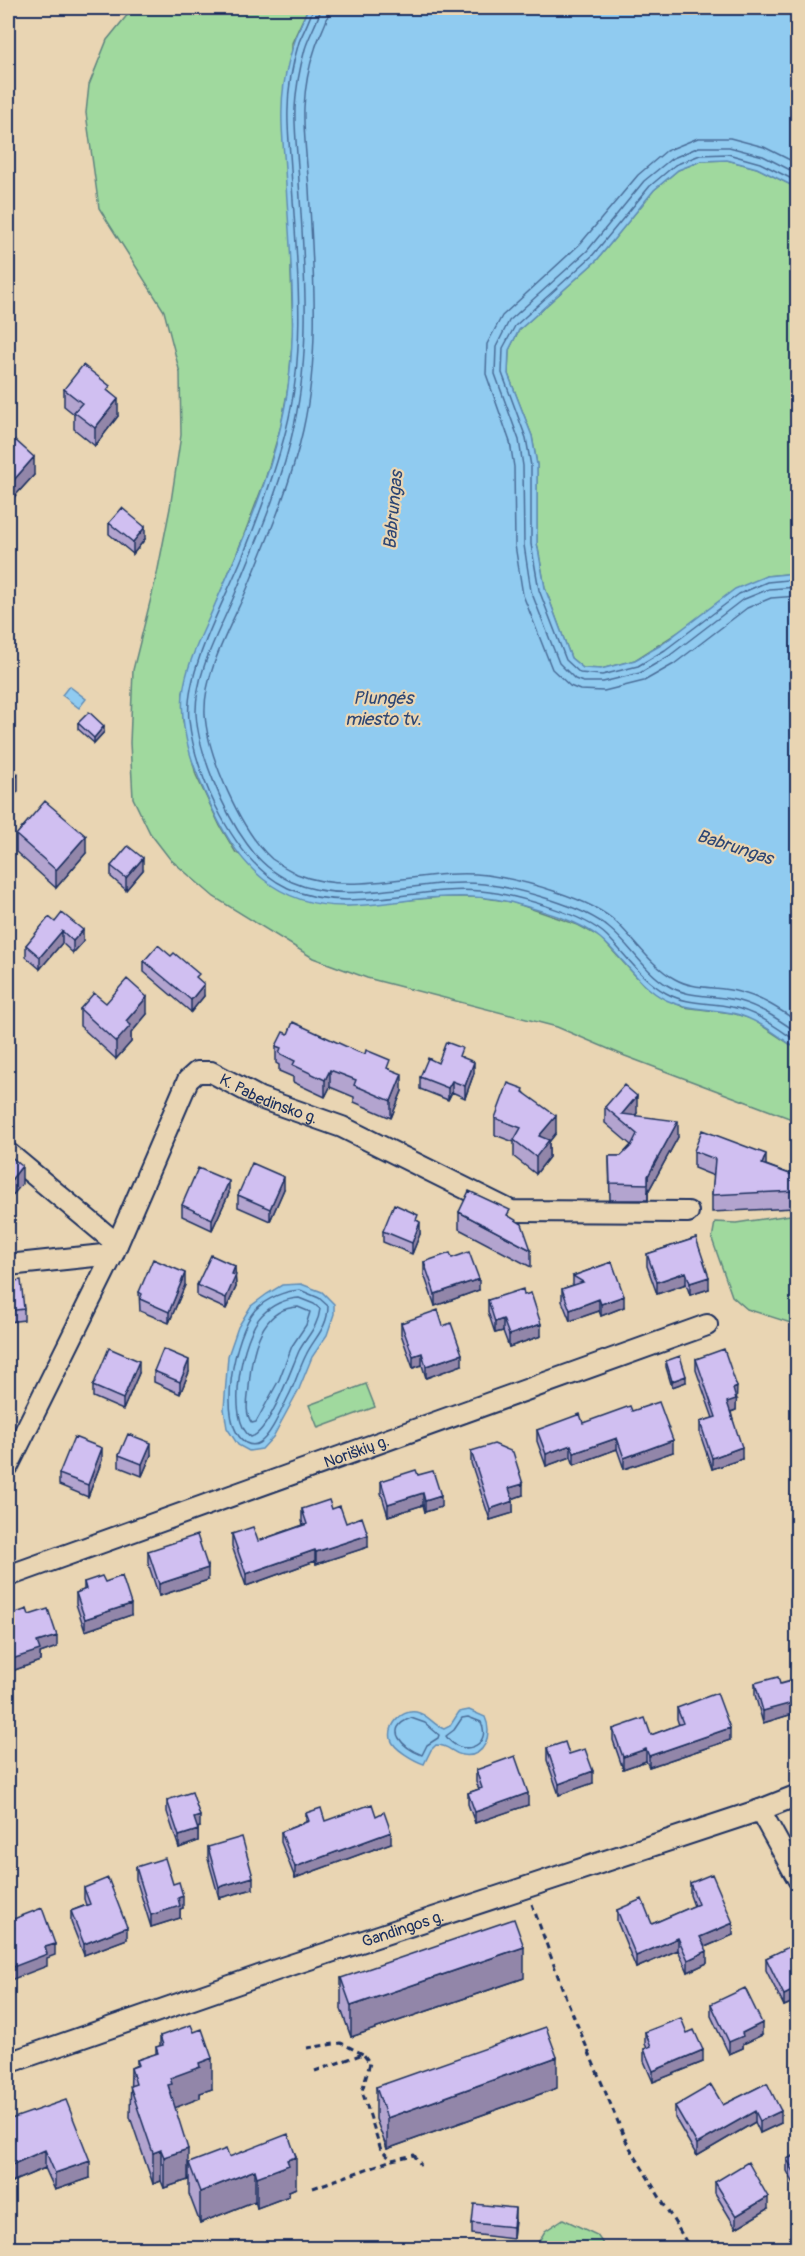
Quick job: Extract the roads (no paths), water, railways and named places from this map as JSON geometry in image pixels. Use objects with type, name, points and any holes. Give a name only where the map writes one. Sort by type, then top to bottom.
[{"type":"street","name":"K. Pabedinsko g.","points":[[8,1466],[115,1249],[188,1080],[197,1072],[211,1072],[260,1098],[342,1127],[511,1211],[688,1212]]},
{"type":"street","points":[[8,1153],[115,1249]]},
{"type":"street","points":[[8,1265],[115,1249]]},
{"type":"street","name":"Noriškių g.","points":[[8,1576],[707,1325]]},
{"type":"street","name":"Gandingos g.","points":[[8,2063],[282,1968],[760,1810],[798,1795]]},
{"type":"street","points":[[760,1810],[798,1879]]},
{"type":"water","name":"Plungės miesto tv.","points":[[308,8],[797,8],[797,188],[757,168],[727,160],[701,161],[678,170],[654,190],[597,260],[519,330],[509,350],[508,374],[532,436],[537,465],[537,543],[545,588],[571,658],[583,668],[601,669],[635,660],[661,645],[735,589],[766,576],[797,573],[797,1049],[766,1028],[741,1015],[682,1006],[666,1000],[647,987],[592,932],[560,917],[538,910],[506,901],[472,897],[427,898],[344,906],[299,899],[263,879],[248,865],[223,830],[207,797],[186,739],[182,709],[183,694],[192,659],[261,493],[281,425],[287,393],[291,362],[292,298],[282,132],[283,96],[290,57]]},
{"type":"water","points":[[69,686],[86,699],[79,708],[62,695]]},
{"type":"water","points":[[301,1284],[322,1292],[334,1304],[334,1314],[327,1335],[312,1357],[299,1389],[273,1437],[262,1449],[249,1451],[238,1445],[227,1428],[224,1409],[228,1356],[238,1327],[251,1306],[282,1285]]},
{"type":"water","points":[[469,1710],[485,1717],[487,1724],[485,1744],[476,1753],[462,1755],[444,1746],[436,1745],[424,1764],[400,1751],[391,1739],[394,1723],[406,1713],[420,1713],[444,1729],[450,1726],[459,1712]]},
{"type":"water label","name":"Babrungas","points":[[393,510]]},
{"type":"water label","name":"Babrungas","points":[[735,847]]}]
